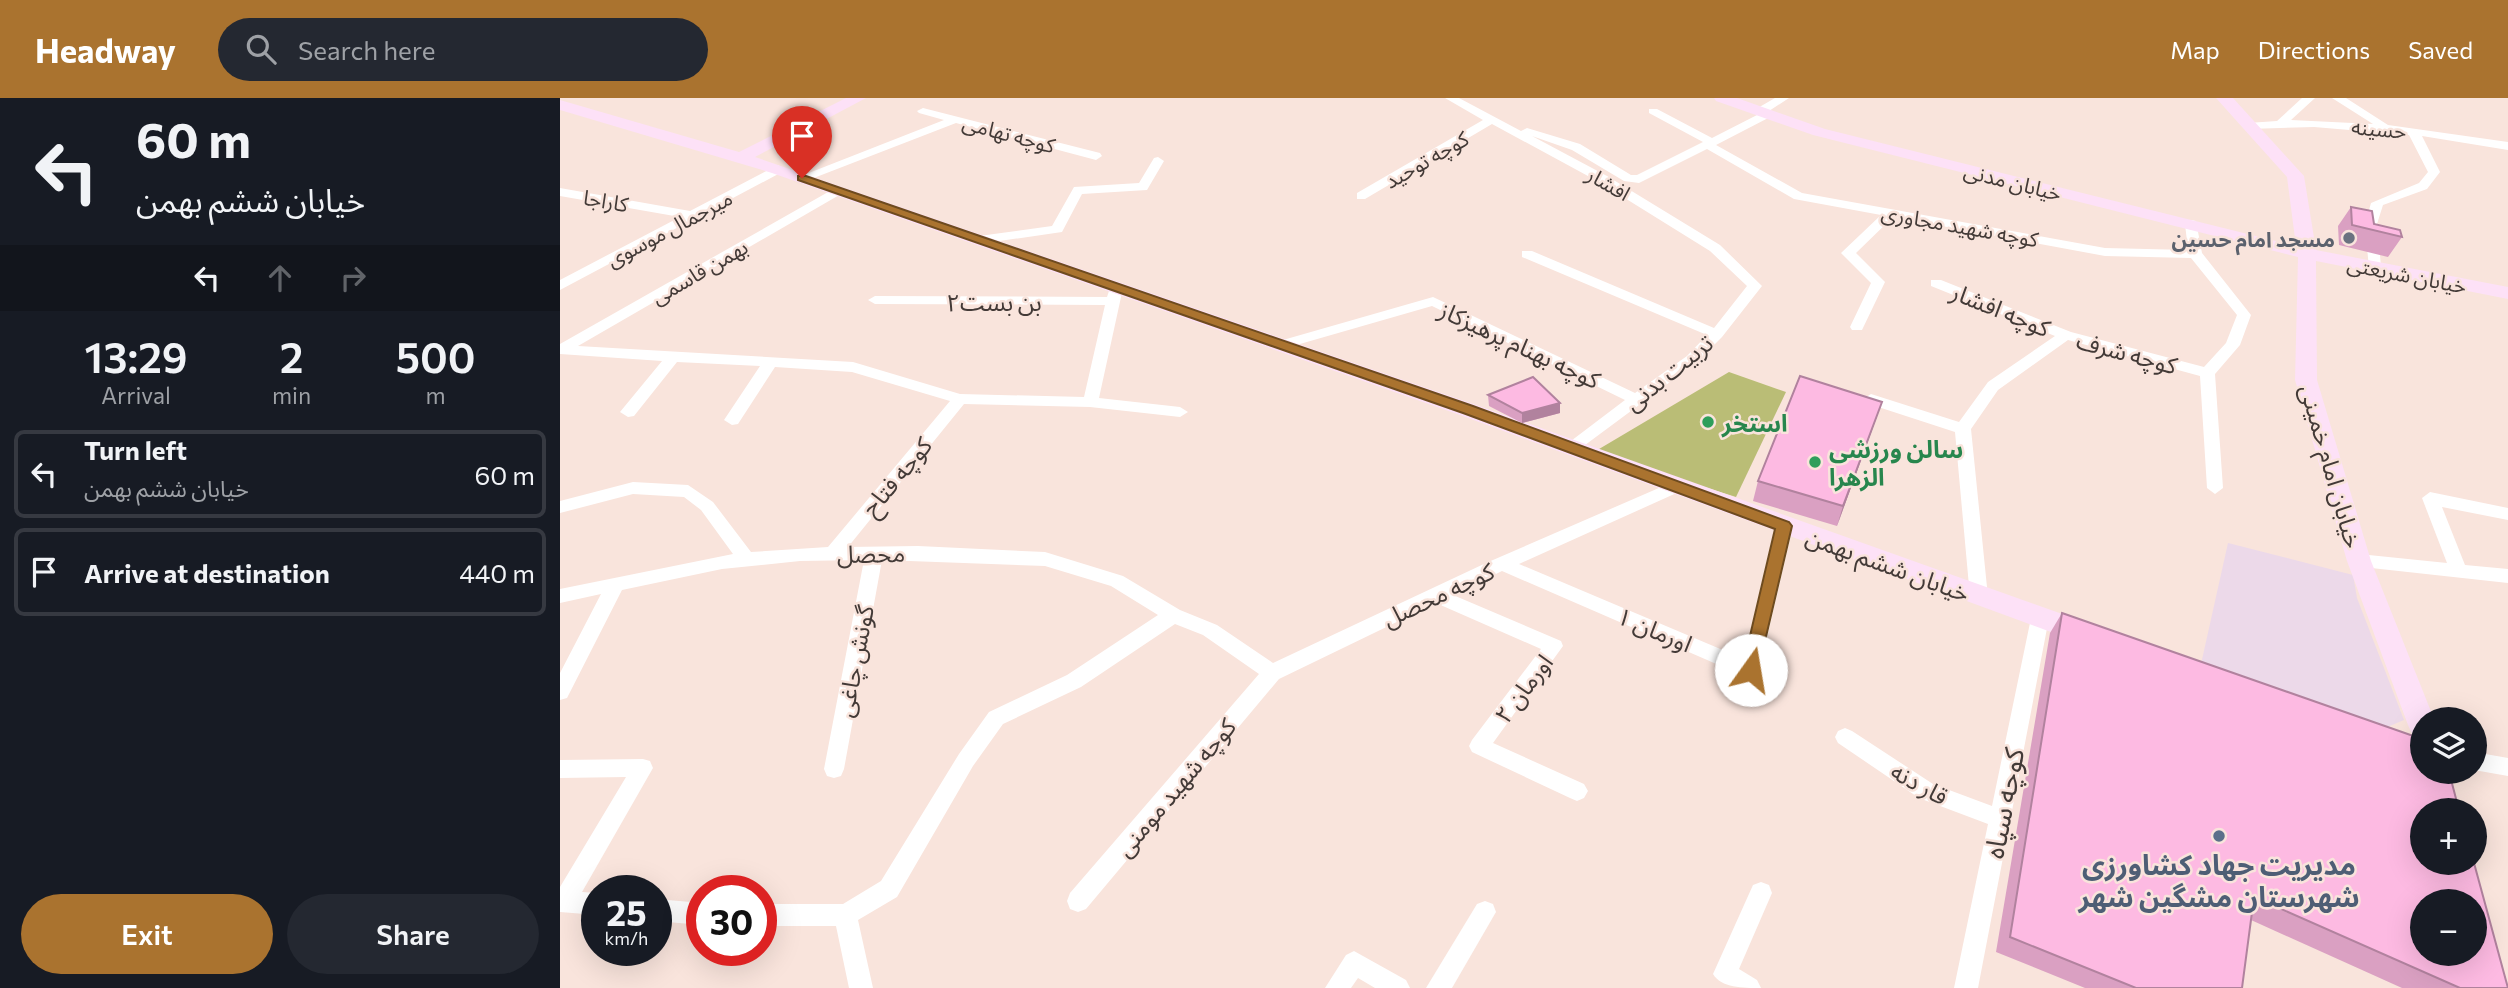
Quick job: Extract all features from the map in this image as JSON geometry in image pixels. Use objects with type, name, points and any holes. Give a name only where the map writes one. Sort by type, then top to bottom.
[{"type":"street","points":[[742,157],[858,98]]},
{"type":"street","name":"افشار","points":[[1451,98],[1603,179],[1715,248],[1755,286]]},
{"type":"street","name":"خیابان مدنی","points":[[1722,98],[1819,132],[2307,254]]},
{"type":"street","points":[[1496,123],[1542,134],[1576,147],[1628,178],[1639,179],[1709,144],[1764,113],[1783,98]]},
{"type":"street","name":"خیابان امام خمینی","points":[[2224,98],[2295,176],[2307,254],[2306,380],[2358,561],[2415,707]]},
{"type":"street","points":[[2281,123],[2309,98]]},
{"type":"street","points":[[2338,98],[2385,126]]},
{"type":"street","name":"خیابان ششم بهمن","points":[[564,109],[778,169],[979,240],[1114,294],[1281,345],[2106,641]]},
{"type":"street","name":"کوچه تهامی","points":[[923,111],[1096,156]]},
{"type":"street","name":"کوچه شهید مجاوری","points":[[1653,111],[1798,196],[2105,251],[2194,254]]},
{"type":"street","points":[[802,178],[957,119]]},
{"type":"street","name":"کوچه توحید","points":[[1361,196],[1496,123]]},
{"type":"street","name":"حسینه","points":[[2248,126],[2281,123],[2385,126],[2508,146]]},
{"type":"street","points":[[2374,266],[2371,224],[2377,203],[2423,186],[2434,172],[2413,131]]},
{"type":"street","points":[[979,240],[1058,229],[1077,190],[1143,187],[1158,161]]},
{"type":"street","name":"میرجمال موسوی","points":[[560,286],[778,169]]},
{"type":"street","name":"بهمن قاسمی","points":[[561,350],[837,191]]},
{"type":"street","name":"کاراجا","points":[[560,192],[692,215]]},
{"type":"street","points":[[1857,327],[1878,282],[1848,253],[1891,212]]},
{"type":"street","points":[[2191,224],[2194,254]]},
{"type":"street","points":[[1527,254],[1717,334]]},
{"type":"street","name":"کوچه شرف","points":[[1963,429],[1993,386],[2066,335],[2207,373],[2233,345],[2244,315],[2194,254]]},
{"type":"street","name":"خیابان شریعتی","points":[[2307,254],[2508,293]]},
{"type":"street","name":"کوچه افشار","points":[[1936,283],[2066,335]]},
{"type":"street","name":"تربیت بدنی","points":[[1571,447],[1692,359],[1717,334],[1755,286]]},
{"type":"street","points":[[1090,402],[1114,294]]},
{"type":"street","name":"بن بست۲","points":[[875,300],[1114,294]]},
{"type":"street","name":"کوچه بهنام پرهیزکاز","points":[[1281,345],[1433,301],[1636,399]]},
{"type":"street","points":[[561,350],[853,367],[960,399],[1090,402],[1180,412]]},
{"type":"street","points":[[628,412],[674,356]]},
{"type":"street","points":[[732,420],[771,362]]},
{"type":"street","points":[[2207,373],[2215,488]]},
{"type":"street","name":"کوچه فتاح","points":[[831,554],[960,399]]},
{"type":"street","points":[[1871,399],[1963,429],[1979,597]]},
{"type":"street","name":"کوچه محصل","points":[[1272,673],[1502,564],[1675,487]]},
{"type":"street","points":[[560,507],[633,488],[688,491],[707,506],[746,559]]},
{"type":"street","points":[[2459,571],[2430,498],[2508,514]]},
{"type":"street","name":"اورمان ۱","points":[[1502,564],[1751,670],[1784,526]]},
{"type":"street","name":"گونش چاغی","points":[[834,769],[874,553]]},
{"type":"street","name":"محصل","points":[[560,596],[746,559],[918,553],[1045,559],[1117,580],[1173,615],[1210,630],[1272,673]]},
{"type":"street","points":[[2358,561],[2508,576]]},
{"type":"street","points":[[560,692],[616,584]]},
{"type":"street","name":"اورمان ۲","points":[[1435,595],[1554,646],[1479,746],[1577,790]]},
{"type":"street","points":[[777,915],[845,915],[888,889],[966,760],[996,718],[1074,681],[1173,615]]},
{"type":"street","name":"کوچه سپاه","points":[[1966,988],[2040,618]]},
{"type":"street","name":"کوچه شهید مومنی","points":[[1078,901],[1272,673]]},
{"type":"street","name":"قار دنه","points":[[1845,737],[1927,791],[2000,819]]},
{"type":"street","points":[[2487,763],[2508,767]]},
{"type":"street","points":[[560,769],[643,768],[562,901],[581,903]]},
{"type":"street","points":[[1749,988],[1725,974],[1761,893]]},
{"type":"street","points":[[1438,988],[1485,912]]},
{"type":"street","points":[[845,915],[861,988]]},
{"type":"street","points":[[1337,988],[1354,963],[1398,988]]},
{"type":"shaded area","points":[[2228,543],[2353,575],[2357,598],[2404,720],[2385,728],[2201,664]]},
{"type":"green space","name":"استخر","points":[[1729,372],[1786,392],[1736,497],[1594,452]]},
{"type":"building","points":[[2351,207],[2372,211],[2374,224],[2400,230],[2402,237],[2352,225]]},
{"type":"building","name":"سالن ورزشی الزهرا","points":[[1800,376],[1882,402],[1843,506],[1758,481]]},
{"type":"building","points":[[1533,377],[1560,403],[1522,413],[1488,395]]},
{"type":"building","name":"مدیریت جهاد کشاورزی شهرستان مشگین شهر","points":[[2062,613],[2410,735],[2410,784],[2452,784],[2456,798],[2410,798],[2410,875],[2477,875],[2481,889],[2410,889],[2410,966],[2254,897],[2242,988],[2136,988],[2010,937]]},
{"type":"building","name":"مدیریت جهاد کشاورزی شهرستان مشگین شهر","points":[[2487,911],[2508,988],[2460,988],[2410,966],[2487,966]]},
{"type":"place","name":"مسجد امام حسین","points":[[2349,238]]},
{"type":"place","name":"استخر","points":[[1708,422]]},
{"type":"place","name":"سالن ورزشی الزهرا","points":[[1815,462]]},
{"type":"place","name":"مدیریت جهاد کشاورزی شهرستان مشگین شهر","points":[[2219,836]]},
{"type":"route","points":[[802,178],[1468,410],[1784,526],[1751,670]]}]
